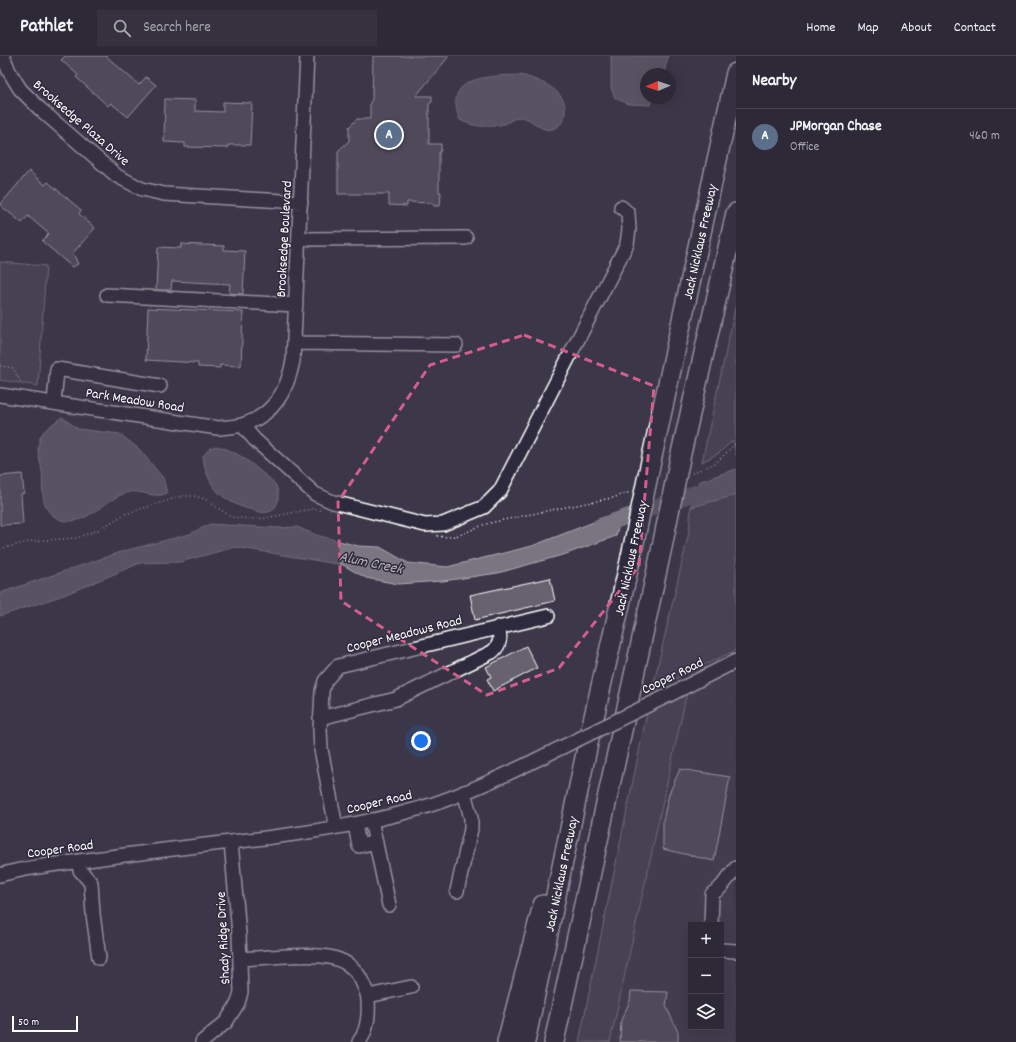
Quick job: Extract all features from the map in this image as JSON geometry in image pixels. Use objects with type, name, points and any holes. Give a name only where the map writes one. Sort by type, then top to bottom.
[{"type":"highway","name":"Jack Nicklaus Freeway","points":[[525,1042],[581,779],[631,557],[736,73]]},
{"type":"highway","name":"Jack Nicklaus Freeway","points":[[554,1042],[680,458],[736,213]]},
{"type":"highway","points":[[507,1042],[551,873],[581,779]]},
{"type":"highway","points":[[560,1042],[573,952]]},
{"type":"street","name":"Brooksedge Plaza Drive","points":[[3,56],[9,71],[20,89],[40,109],[117,176],[142,189],[164,194],[301,202]]},
{"type":"street","name":"Brooksedge Boulevard","points":[[264,414],[285,391],[293,361],[307,56]]},
{"type":"street","points":[[242,425],[255,440],[315,494],[333,502],[425,525],[443,524],[484,507],[500,490],[627,244],[629,229],[628,213],[621,207]]},
{"type":"street","points":[[299,239],[466,238]]},
{"type":"street","points":[[107,295],[296,305]]},
{"type":"street","points":[[294,344],[456,345]]},
{"type":"street","points":[[54,403],[57,369],[160,386]]},
{"type":"street","name":"Park Meadow Road","points":[[0,395],[218,428],[242,425],[264,414]]},
{"type":"street","name":"Cooper Meadows Road","points":[[336,827],[321,749],[320,718],[322,691],[325,680],[338,666],[548,616]]},
{"type":"street","points":[[320,718],[396,699],[492,652],[496,649],[500,642],[498,627]]},
{"type":"street","name":"Cooper Road","points":[[0,874],[78,861],[336,827],[422,808],[500,778],[736,661]]},
{"type":"street","points":[[457,892],[471,829],[471,818],[464,792]]},
{"type":"street","points":[[371,820],[389,904]]},
{"type":"street","points":[[354,824],[359,846],[376,842]]},
{"type":"street","name":"Shady Ridge Drive","points":[[202,1042],[226,1022],[238,1003],[241,981],[231,842]]},
{"type":"street","points":[[78,861],[80,870],[91,883],[93,914],[99,958]]},
{"type":"street","points":[[711,922],[712,894],[721,887],[736,868]]},
{"type":"street","points":[[724,950],[736,951]]},
{"type":"street","points":[[240,959],[321,954],[335,957],[349,964],[361,978],[368,996],[369,1018],[359,1042]]},
{"type":"street","points":[[368,996],[411,987]]},
{"type":"path","points":[[0,366],[13,368],[26,391]]},
{"type":"highlighted area","points":[[524,335],[654,386],[639,566],[559,668],[487,695],[341,601],[338,502],[430,365]]},
{"type":"shaded area","points":[[0,262],[46,266],[38,386],[0,380]]},
{"type":"shaded area","points":[[736,304],[736,455],[733,440],[719,453],[702,462]]},
{"type":"shaded area","points":[[736,495],[736,650],[660,686],[657,705],[687,692],[610,1042],[579,1042],[648,708],[689,532],[691,507]]},
{"type":"shaded area","points":[[736,650],[736,1042],[610,1042],[687,692],[686,675]]},
{"type":"water","points":[[611,56],[668,56],[665,68],[640,68],[640,104],[651,104],[650,105],[629,104],[615,98],[611,88]]},
{"type":"water","points":[[520,75],[535,79],[550,87],[562,98],[565,104],[565,114],[563,121],[559,126],[546,129],[526,118],[521,117],[504,124],[493,126],[470,124],[460,120],[456,105],[457,94],[463,86],[472,81],[483,78]]},
{"type":"water","points":[[62,417],[78,429],[120,434],[140,450],[163,478],[167,493],[162,495],[152,495],[136,492],[126,493],[118,496],[89,515],[74,521],[65,521],[54,516],[47,510],[44,503],[42,471],[38,455],[38,447],[40,438],[44,432]]},
{"type":"water","points":[[216,446],[222,447],[240,456],[273,482],[276,486],[278,496],[274,509],[264,513],[243,507],[233,503],[218,492],[208,477],[203,456],[210,448]]},
{"type":"water","points":[[736,469],[736,495],[691,507],[698,482]]},
{"type":"water","points":[[622,511],[616,536],[566,554],[498,573],[443,581],[398,584],[366,578],[343,565],[235,547],[180,562],[140,563],[64,595],[0,616],[0,593],[124,551],[190,534],[210,524],[277,528],[297,527],[316,535],[358,546],[380,547],[408,563],[447,567],[532,546]]},
{"type":"building","points":[[65,56],[106,56],[139,85],[146,77],[156,85],[128,117],[111,103],[108,106],[76,77],[78,75],[61,60]]},
{"type":"building","points":[[373,56],[449,56],[416,96],[432,96],[432,102],[429,104],[429,144],[441,144],[441,150],[439,153],[439,192],[441,192],[440,206],[434,206],[432,203],[407,202],[407,206],[389,205],[389,194],[338,194],[338,151],[349,141],[349,127],[357,119],[370,119]]},
{"type":"building","points":[[165,99],[195,100],[195,111],[223,112],[223,102],[252,103],[250,145],[228,145],[228,148],[185,147],[185,143],[164,142]]},
{"type":"building","points":[[29,171],[45,185],[48,182],[81,210],[79,214],[95,228],[73,253],[78,264],[72,267],[42,241],[49,234],[28,216],[22,223],[0,205]]},
{"type":"building","points":[[181,244],[224,246],[224,250],[245,251],[243,294],[229,293],[230,284],[172,281],[171,290],[156,290],[158,247],[181,248]]},
{"type":"building","points":[[148,308],[243,312],[241,366],[220,365],[220,368],[198,367],[198,363],[146,360]]},
{"type":"building","points":[[22,474],[24,493],[21,494],[23,524],[0,525],[0,476]]},
{"type":"building","points":[[550,578],[555,601],[475,620],[470,595]]},
{"type":"building","points":[[526,646],[537,668],[493,691],[487,679],[491,677],[486,667]]},
{"type":"building","points":[[680,769],[730,777],[714,861],[663,849],[663,820],[669,794]]},
{"type":"building","points":[[631,991],[668,992],[666,1006],[678,1032],[678,1042],[620,1042],[621,1020],[630,1001]]},
{"type":"waterway","name":"Alum Creek","points":[[600,526],[736,479]]},
{"type":"place","name":"JPMorgan Chase","points":[[389,135]]}]
